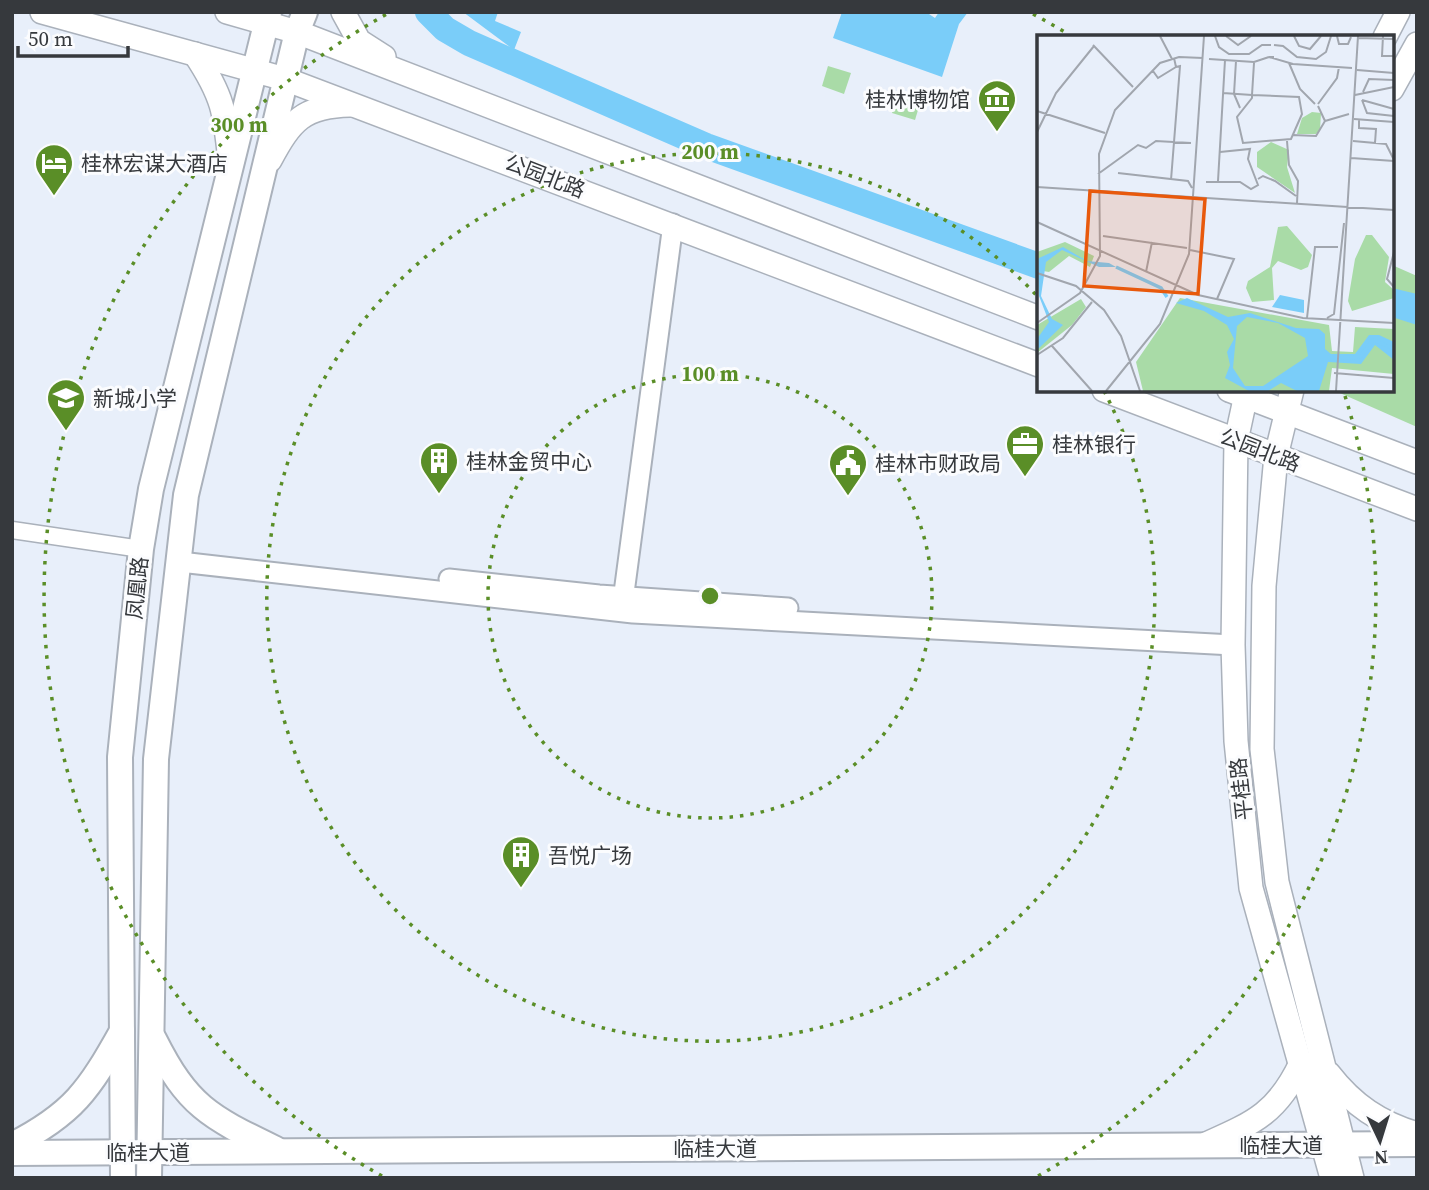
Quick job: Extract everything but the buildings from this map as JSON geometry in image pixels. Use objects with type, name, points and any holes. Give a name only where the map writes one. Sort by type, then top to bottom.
[{"type":"main road","name":"公园北路","points":[[42,12],[285,79],[677,225],[1037,364]]},
{"type":"main road","points":[[227,12],[301,22],[412,77],[1037,317]]},
{"type":"main road","points":[[343,12],[359,41],[412,77]]},
{"type":"main road","points":[[1386,35],[1398,12]]},
{"type":"main road","name":"凤凰路","points":[[123,1178],[120,757],[141,549],[151,489],[267,18]]},
{"type":"main road","name":"凤凰路","points":[[149,1178],[156,759],[186,495],[301,22]]},
{"type":"main road","points":[[1394,85],[1417,44]]},
{"type":"main road","points":[[195,54],[217,86],[225,116],[231,164]]},
{"type":"main road","points":[[263,172],[299,116],[328,106],[355,105]]},
{"type":"main road","name":"公园北路","points":[[1109,392],[1417,509]]},
{"type":"main road","points":[[1241,392],[1290,401],[1417,461]]},
{"type":"main road","name":"平桂路","points":[[1241,392],[1236,441],[1233,638],[1237,741],[1251,888],[1301,1063],[1334,1145],[1352,1178]]},
{"type":"main road","name":"平桂路","points":[[1290,401],[1276,456],[1264,586],[1262,750],[1277,882],[1325,1069],[1334,1145],[1332,1178]]},
{"type":"main road","points":[[12,1145],[48,1127],[72,1107],[98,1073],[122,1030]]},
{"type":"main road","points":[[152,1035],[188,1097],[222,1123],[280,1151]]},
{"type":"main road","points":[[1204,1145],[1267,1112],[1287,1092],[1301,1063]]},
{"type":"main road","points":[[1325,1069],[1342,1091],[1365,1111],[1394,1128],[1417,1134]]},
{"type":"main road","name":"临桂大道","points":[[12,1153],[1417,1144]]},
{"type":"street","points":[[628,605],[677,225]]},
{"type":"street","points":[[12,530],[141,549]]},
{"type":"street","points":[[180,555],[628,605],[967,619],[1233,638]]},
{"type":"green space","points":[[828,66],[851,73],[844,94],[822,86]]},
{"type":"green space","points":[[899,93],[921,100],[915,120],[892,113]]},
{"type":"green space","points":[[1394,266],[1417,276],[1417,427],[1338,392],[1394,392]]},
{"type":"water","points":[[463,12],[498,12],[495,21],[521,32],[514,50]]},
{"type":"water","points":[[842,12],[926,12],[935,18],[939,12],[968,12],[959,24],[942,77],[833,38]]},
{"type":"water","points":[[1394,288],[1417,294],[1417,325],[1394,318]]},
{"type":"waterway","points":[[428,12],[445,29],[469,43],[706,146],[1037,265]]},
{"type":"place","name":"桂林博物馆","points":[[997,133]]},
{"type":"place","name":"桂林宏谋大酒店","points":[[54,197]]},
{"type":"place","name":"新城小学","points":[[66,432]]},
{"type":"place","name":"桂林银行","points":[[1025,478]]},
{"type":"place","name":"桂林金贸中心","points":[[439,495]]},
{"type":"place","name":"桂林市财政局","points":[[848,497]]},
{"type":"place","name":"吾悦广场","points":[[521,889]]}]
